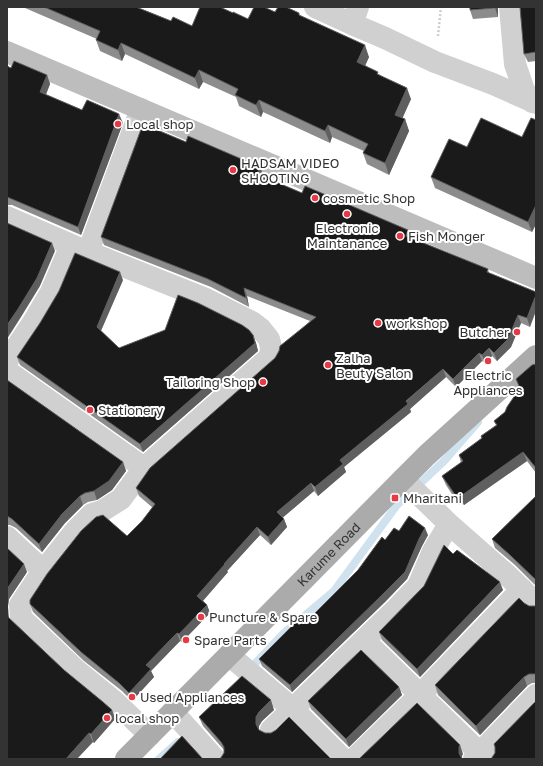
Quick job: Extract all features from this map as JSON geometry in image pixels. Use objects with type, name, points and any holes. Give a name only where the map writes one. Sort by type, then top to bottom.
[{"type":"main road","name":"Karume Road","points":[[126,759],[150,735],[182,722],[229,655],[433,449],[536,356]]},
{"type":"street","points":[[315,7],[355,15],[385,38],[435,62],[493,84],[534,102]]},
{"type":"street","points":[[510,7],[515,64],[524,90],[534,102]]},
{"type":"street","points":[[7,52],[536,278]]},
{"type":"street","points":[[7,361],[32,324],[79,248],[142,110]]},
{"type":"street","points":[[7,217],[79,248],[206,299],[252,322],[261,329],[269,339],[271,348],[270,357],[144,468],[122,498],[102,511],[92,514],[75,531],[44,571],[14,600],[21,618],[76,670],[114,701],[150,735]]},
{"type":"street","points":[[7,372],[144,468]]},
{"type":"street","points":[[354,759],[420,695],[529,596],[449,524],[403,479]]},
{"type":"street","points":[[271,730],[418,586],[433,551],[449,524]]},
{"type":"street","points":[[7,538],[44,571]]},
{"type":"street","points":[[364,640],[480,757],[536,695]]},
{"type":"street","points":[[229,655],[293,709],[343,759]]},
{"type":"street","points":[[182,722],[215,759]]},
{"type":"building","points":[[44,7],[136,7],[171,21],[173,17],[192,26],[200,7],[220,7],[248,19],[254,7],[264,7],[275,12],[278,7],[286,7],[299,13],[299,15],[365,45],[357,62],[378,72],[377,74],[407,88],[395,115],[405,119],[385,163],[363,153],[368,144],[328,125],[325,131],[259,100],[256,105],[235,95],[238,89],[199,70],[195,78],[121,43],[118,50],[96,40],[100,31]]},
{"type":"building","points":[[470,7],[495,7],[495,8],[470,10]]},
{"type":"building","points":[[520,7],[536,7],[536,52],[524,54]]},
{"type":"building","points":[[14,61],[47,75],[40,92],[82,110],[87,100],[119,114],[78,227],[7,197],[7,66],[11,68]]},
{"type":"building","points":[[481,118],[522,137],[531,118],[536,120],[536,205],[528,222],[431,177],[449,139],[467,147]]},
{"type":"building","points":[[143,124],[186,142],[188,136],[260,167],[257,174],[302,193],[305,186],[408,230],[406,236],[488,269],[487,272],[536,292],[536,295],[527,318],[518,315],[508,339],[494,353],[489,348],[482,355],[479,353],[453,379],[443,369],[406,401],[408,404],[340,460],[343,464],[315,487],[311,483],[277,512],[284,519],[268,537],[257,527],[197,596],[207,605],[146,665],[151,669],[129,693],[81,652],[30,604],[30,600],[47,574],[81,531],[96,517],[103,515],[127,536],[142,521],[155,504],[136,488],[150,468],[275,358],[280,346],[316,317],[244,288],[246,298],[208,279],[101,237]]},
{"type":"building","points":[[7,223],[52,243],[37,278],[7,325]]},
{"type":"building","points":[[75,253],[120,272],[97,327],[119,348],[165,330],[178,295],[198,303],[242,325],[253,335],[255,343],[140,444],[17,357],[59,291]]},
{"type":"building","points":[[536,364],[536,468],[523,452],[461,496],[459,494],[456,496],[442,476],[463,461],[459,455],[482,438],[481,436],[497,425],[494,421],[505,412],[520,388],[516,379],[532,365]]},
{"type":"building","points":[[7,380],[123,462],[109,481],[94,491],[80,496],[62,514],[39,544],[7,516]]},
{"type":"building","points":[[536,496],[536,580],[492,539]]},
{"type":"building","points":[[409,516],[425,528],[405,572],[290,685],[259,659],[296,622],[299,625],[310,615],[312,616],[358,570],[382,537],[385,540],[394,528],[399,531]]},
{"type":"building","points":[[444,545],[453,554],[457,550],[500,582],[417,669],[379,632],[424,586]]},
{"type":"building","points":[[7,548],[24,564],[7,589]]},
{"type":"building","points":[[519,598],[529,606],[536,606],[536,674],[529,674],[524,677],[476,726],[435,685]]},
{"type":"building","points":[[7,614],[9,618],[64,670],[112,710],[66,759],[7,759]]},
{"type":"building","points":[[361,650],[399,687],[346,739],[308,701]]},
{"type":"building","points":[[242,676],[271,700],[256,717],[256,724],[259,730],[265,733],[271,733],[289,717],[331,759],[220,759],[224,753],[224,747],[199,717]]},
{"type":"building","points":[[536,701],[536,759],[491,759],[495,753],[494,744]]},
{"type":"building","points":[[417,703],[460,745],[459,753],[462,759],[359,759]]},
{"type":"building","points":[[182,736],[203,759],[161,758]]},
{"type":"waterway","points":[[249,670],[284,633],[334,591],[397,505],[444,461],[478,422]]},
{"type":"waterway","points":[[159,759],[178,742]]},
{"type":"place","name":"Local shop","points":[[118,124]]},
{"type":"place","name":"HADSAM VIDEO SHOOTING","points":[[233,170]]},
{"type":"place","name":"cosmetic Shop","points":[[315,198]]},
{"type":"place","name":"Electronic Maintanance","points":[[347,214]]},
{"type":"place","name":"Fish Monger","points":[[400,236]]},
{"type":"place","name":"workshop","points":[[378,323]]},
{"type":"place","name":"Butcher","points":[[517,332]]},
{"type":"place","name":"Electric Appliances","points":[[488,361]]},
{"type":"place","name":"Zalha Beuty Salon","points":[[328,365]]},
{"type":"place","name":"Tailoring Shop","points":[[263,382]]},
{"type":"place","name":"Stationery","points":[[90,410]]},
{"type":"place","name":"Mharitani","points":[[395,498]]},
{"type":"place","name":"Puncture & Spare","points":[[201,617]]},
{"type":"place","name":"Spare Parts","points":[[186,640]]},
{"type":"place","name":"Used Appliances","points":[[132,697]]},
{"type":"place","name":"local shop","points":[[107,718]]}]
